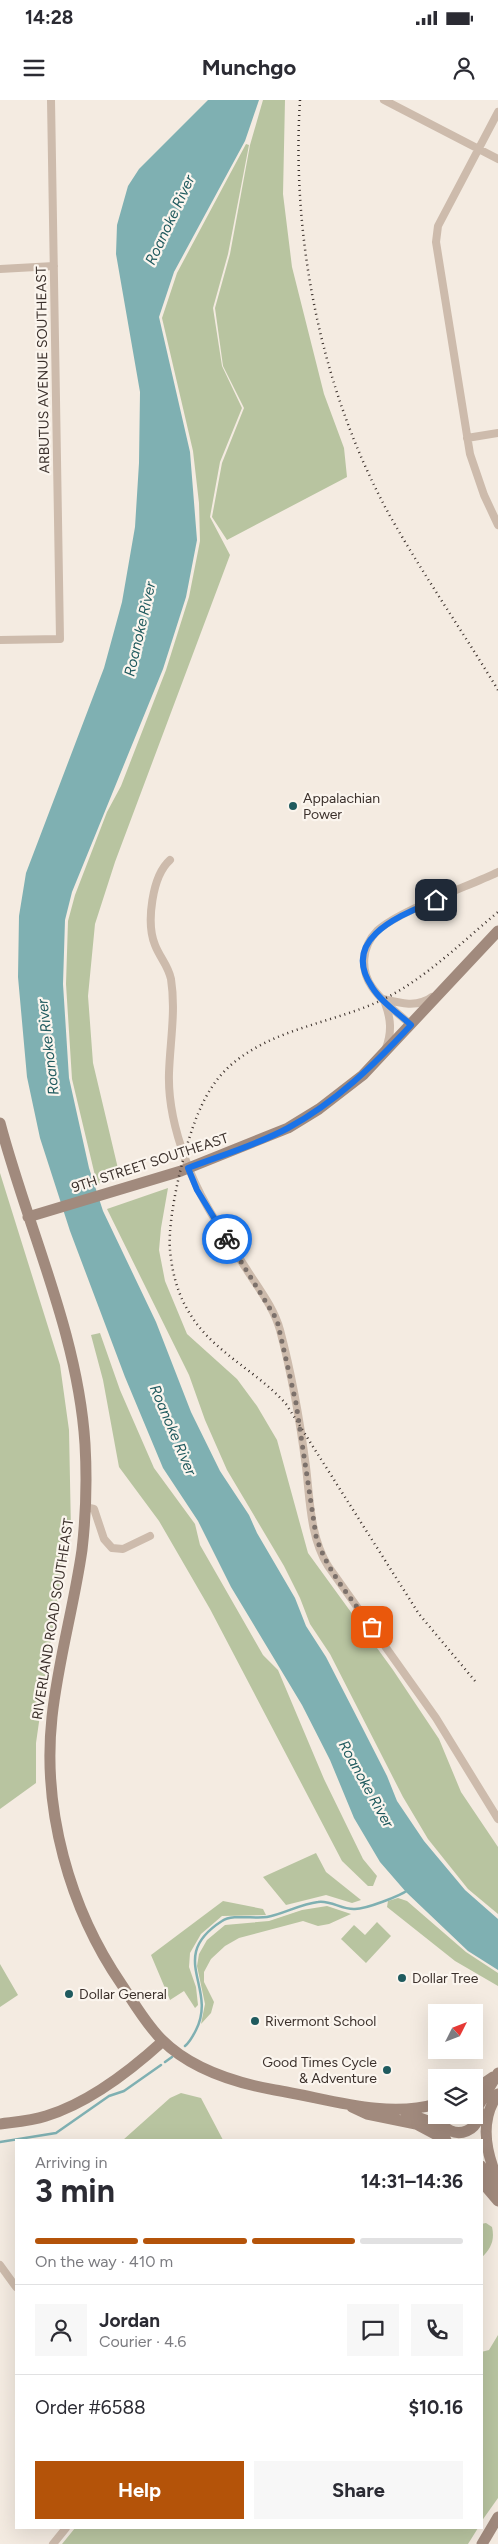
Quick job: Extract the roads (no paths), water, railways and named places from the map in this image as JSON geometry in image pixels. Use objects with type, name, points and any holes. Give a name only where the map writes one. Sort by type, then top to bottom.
[{"type":"main road","name":"9TH STREET SOUTHEAST","points":[[28,1217],[188,1168],[288,1128],[341,1093],[384,1054],[498,931]]},
{"type":"main road","name":"RIVERLAND ROAD SOUTHEAST","points":[[0,1123],[76,1377],[85,1443],[86,1507],[82,1551],[52,1720],[51,1763],[54,1806],[67,1868],[86,1920],[108,1966],[163,2041],[191,2060],[230,2080],[342,2102],[392,2109],[425,2118],[459,2139]]},
{"type":"main road","points":[[0,2124],[44,2117],[80,2102],[114,2080],[163,2041]]},
{"type":"main road","points":[[483,2084],[498,2073]]},
{"type":"main road","points":[[483,2093],[498,2073]]},
{"type":"main road","points":[[498,2094],[487,2120],[486,2134],[487,2152],[498,2180]]},
{"type":"main road","points":[[342,2102],[367,2114],[392,2117],[446,2132],[458,2133],[474,2127]]},
{"type":"main road","name":"RIVERLAND ROAD SOUTHEAST","points":[[392,2109],[417,2109],[428,2106]]},
{"type":"main road","points":[[474,2139],[476,2124]]},
{"type":"main road","points":[[483,2167],[498,2191]]},
{"type":"main road","points":[[483,2183],[498,2201]]},
{"type":"main road","points":[[482,2544],[498,2517]]},
{"type":"street","name":"ARBUTUS AVENUE SOUTHEAST","points":[[0,640],[60,639],[51,100]]},
{"type":"street","points":[[384,100],[498,159]]},
{"type":"street","points":[[498,112],[446,211],[436,235],[437,255],[467,438],[476,474],[498,525]]},
{"type":"street","points":[[0,269],[54,266]]},
{"type":"street","points":[[467,438],[498,433]]},
{"type":"street","points":[[170,860],[163,866],[159,876],[151,922],[154,945],[169,969],[172,984],[173,1029],[170,1092],[176,1134],[202,1200],[277,1320],[296,1403],[316,1536],[322,1555],[436,1718],[498,1819]]},
{"type":"street","points":[[411,1025],[371,986],[364,966],[366,949],[376,932],[406,914],[498,872]]},
{"type":"street","points":[[383,999],[409,1004],[421,1003],[444,989]]},
{"type":"street","points":[[383,999],[390,1017],[391,1035],[384,1054]]},
{"type":"street","points":[[86,1507],[94,1510],[104,1539],[112,1548],[123,1548],[150,1536]]},
{"type":"street","points":[[0,2265],[15,2286]]},
{"type":"street","points":[[53,2544],[65,2529]]},
{"type":"water","name":"Roanoke River","points":[[208,100],[259,100],[245,141],[174,272],[159,317],[190,452],[197,540],[186,597],[163,669],[72,892],[65,920],[63,984],[69,1078],[89,1168],[103,1211],[156,1322],[191,1412],[220,1471],[249,1515],[257,1533],[295,1598],[306,1626],[326,1657],[387,1776],[397,1801],[424,1841],[465,1890],[498,1919],[498,1970],[468,1951],[406,1892],[380,1862],[354,1818],[330,1760],[302,1705],[231,1587],[198,1521],[163,1468],[125,1377],[70,1231],[40,1138],[27,1077],[18,977],[19,916],[26,873],[104,668],[122,602],[135,527],[139,463],[140,392],[116,254],[117,225],[128,186],[139,169]]},
{"type":"waterway","points":[[185,2046],[195,2032],[201,2014],[201,2000],[195,1960],[197,1947],[206,1934],[222,1921],[237,1917],[267,1917],[318,1902],[327,1902],[350,1909],[367,1907],[398,1896],[408,1890]]},
{"type":"waterway","points":[[165,2062],[172,2057]]},
{"type":"waterway","points":[[19,2139],[56,2133],[109,2096],[124,2091],[161,2065]]},
{"type":"waterway","points":[[0,2142],[15,2140]]},
{"type":"railway","points":[[300,100],[298,153],[307,261],[316,314],[329,367],[346,419],[366,469],[390,516],[498,690]]},
{"type":"railway","points":[[475,1681],[419,1614],[286,1404],[262,1381],[211,1339],[190,1314],[182,1299],[174,1275],[170,1235],[171,1218],[179,1177],[189,1138],[204,1100],[216,1081],[226,1070],[237,1060],[272,1040],[384,999],[414,981],[443,959],[498,912]]},
{"type":"place","name":"Appalachian Power","points":[[293,806]]},
{"type":"place","name":"Dollar Tree","points":[[402,1978]]},
{"type":"place","name":"Dollar General","points":[[69,1994]]},
{"type":"place","name":"Rivermont School","points":[[255,2021]]},
{"type":"place","name":"Good Times Cycle & Adventure","points":[[387,2070]]}]
